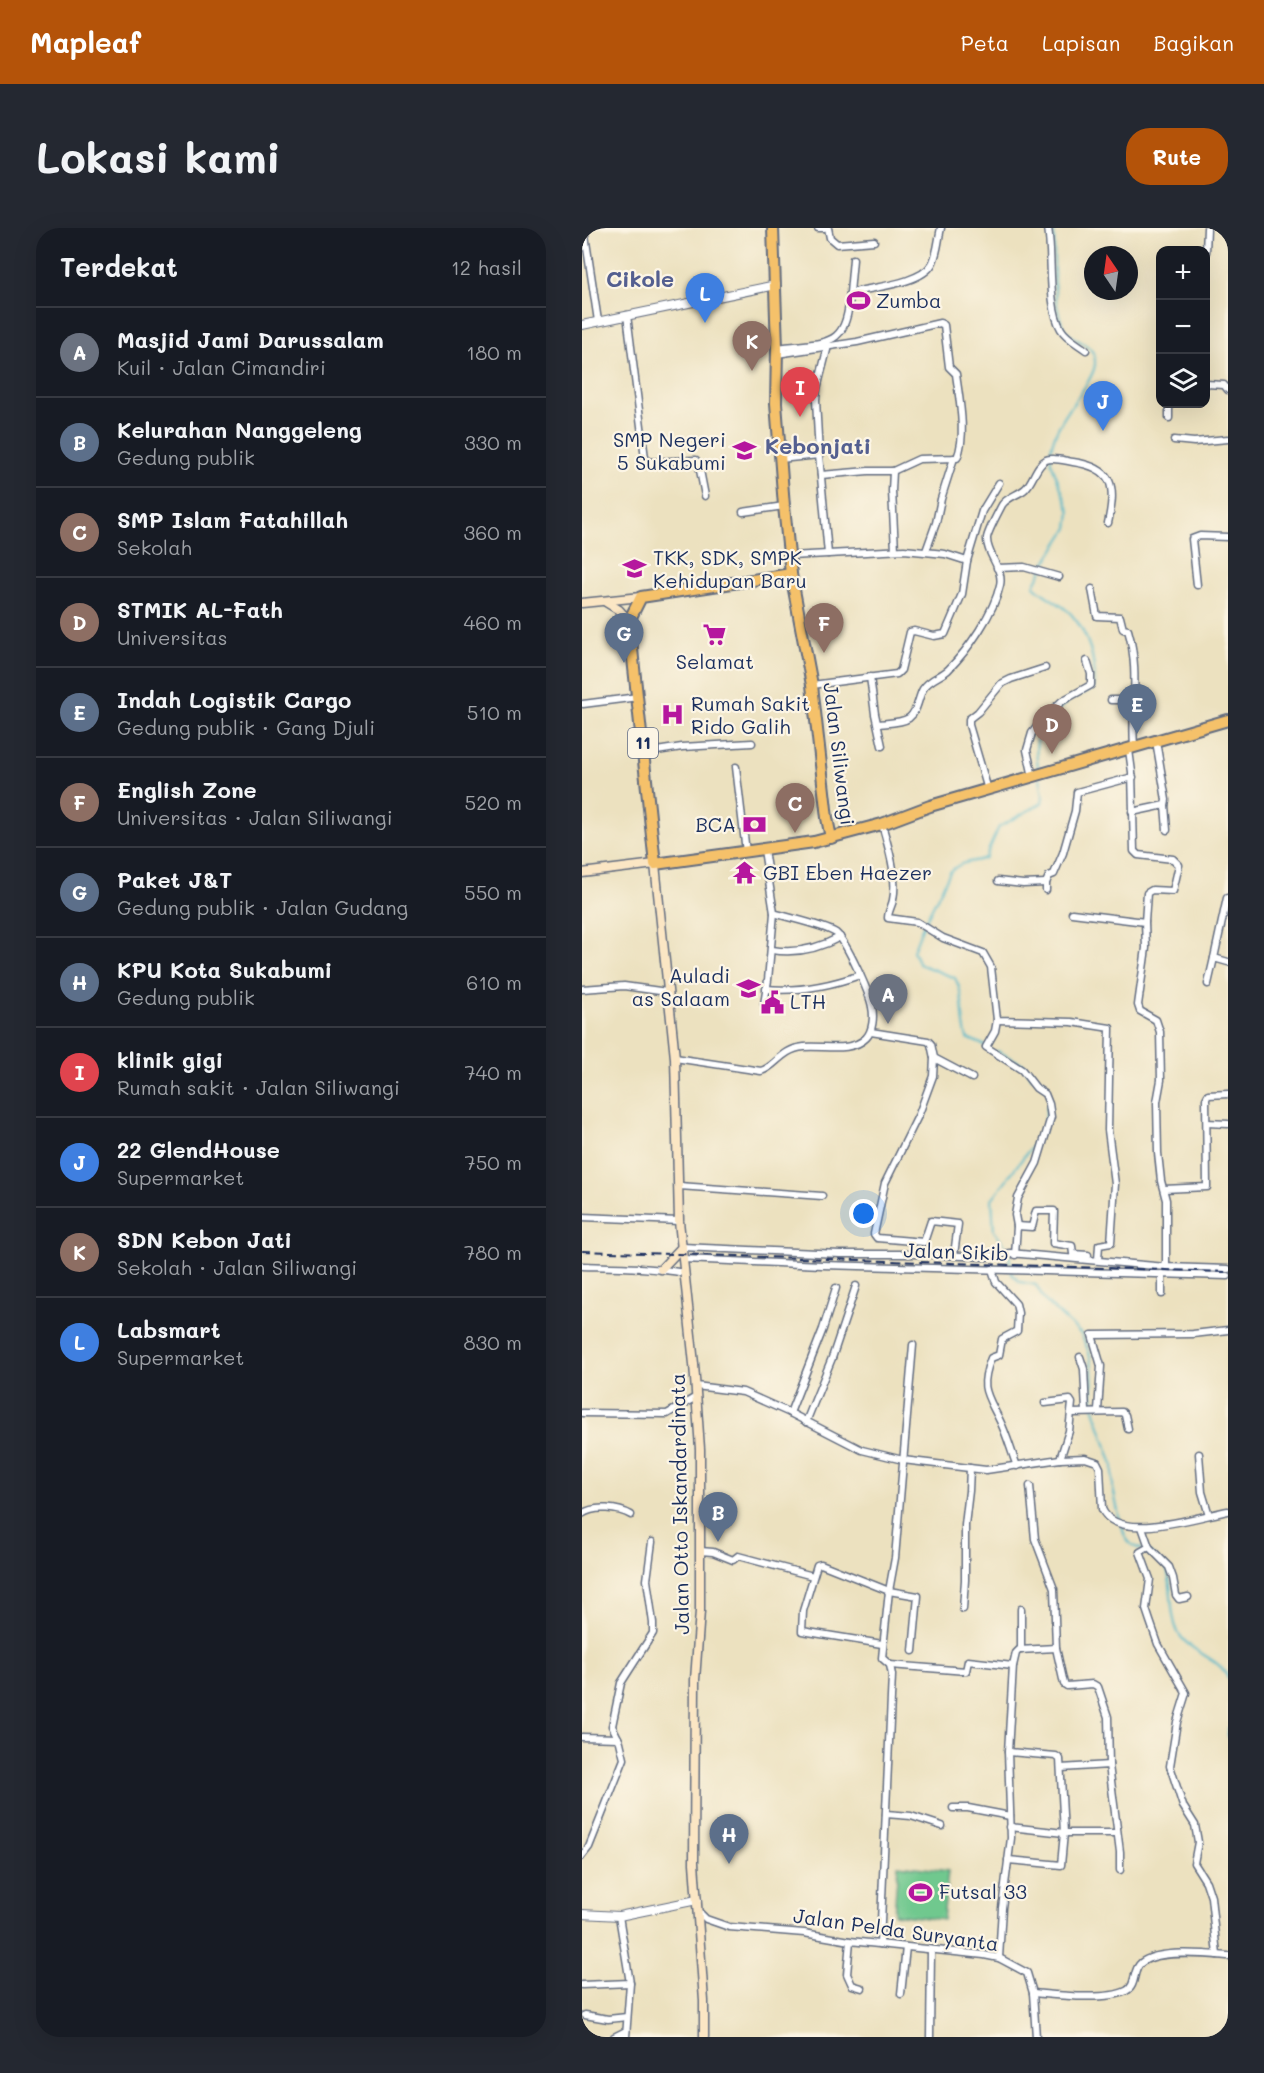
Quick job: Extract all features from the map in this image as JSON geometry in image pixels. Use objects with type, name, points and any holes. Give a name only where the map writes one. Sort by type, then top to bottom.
[{"type":"highway","name":"Jalan Siliwangi","points":[[773,228],[776,285],[776,403],[784,506],[791,574],[812,685],[831,838],[882,824],[930,806],[1228,720]]},
{"type":"highway","points":[[629,621],[641,597],[791,574]]},
{"type":"highway","name":"11","points":[[629,621],[655,864]]},
{"type":"highway","points":[[655,864],[764,850],[831,838]]},
{"type":"main road","points":[[582,603],[641,597]]},
{"type":"main road","points":[[606,602],[619,610],[629,621]]},
{"type":"main road","points":[[582,873],[655,864]]},
{"type":"main road","name":"Jalan Otto Iskandardinata","points":[[655,864],[675,1058],[680,1221],[700,1449],[700,1611],[695,1680],[694,1863],[704,2001],[704,2037]]},
{"type":"main road","points":[[661,1269],[682,1247]]},
{"type":"street","points":[[584,228],[598,321]]},
{"type":"street","points":[[818,228],[826,228],[830,238],[837,244],[874,241]]},
{"type":"street","points":[[850,293],[910,279],[925,273],[935,258],[941,228]]},
{"type":"street","points":[[1048,228],[1052,249],[1053,303],[1058,321],[1062,330],[1086,350]]},
{"type":"street","points":[[1206,246],[1207,228]]},
{"type":"street","points":[[777,351],[837,337],[846,324],[853,259]]},
{"type":"street","points":[[582,325],[776,285]]},
{"type":"street","points":[[627,315],[645,458],[650,462],[696,460],[699,463],[705,496]]},
{"type":"street","points":[[777,351],[857,342],[943,324],[949,367],[956,374],[961,417],[958,454],[954,458],[926,551]]},
{"type":"street","points":[[828,346],[817,389],[819,455],[828,554]]},
{"type":"street","points":[[1210,384],[1224,385],[1228,390]]},
{"type":"street","points":[[1169,408],[1169,418]]},
{"type":"street","points":[[1174,440],[1194,442],[1228,439]]},
{"type":"street","points":[[780,459],[819,455]]},
{"type":"street","points":[[821,475],[893,471],[919,459],[954,458]]},
{"type":"street","points":[[878,724],[907,719],[911,716],[917,707],[922,690],[947,670],[965,650],[990,613],[1001,583],[988,546],[988,535],[1004,502],[1026,489],[1044,462],[1047,460],[1077,462],[1105,472],[1112,489],[1113,503],[1108,523]]},
{"type":"street","points":[[893,471],[895,550]]},
{"type":"street","points":[[812,685],[896,674],[900,672],[907,636],[911,631],[938,636],[945,634],[962,594],[967,561],[986,503],[999,483]]},
{"type":"street","points":[[743,512],[784,506]]},
{"type":"street","points":[[1197,585],[1192,539],[1196,536],[1228,537]]},
{"type":"street","points":[[790,556],[895,550],[926,551],[967,561]]},
{"type":"street","points":[[997,568],[1024,567],[1059,577]]},
{"type":"street","points":[[1092,589],[1096,616],[1120,617],[1122,629],[1128,630],[1133,647],[1135,699],[1132,812],[1136,853],[1173,859],[1179,865],[1173,891],[1152,890],[1147,893],[1146,948],[1138,1005],[1140,1011],[1156,1020],[1160,1032],[1158,1153],[1164,1189],[1166,1267]]},
{"type":"street","points":[[1034,777],[1027,750],[1029,740],[1046,717],[1062,701],[1091,685],[1091,674],[1087,661]]},
{"type":"street","points":[[988,790],[969,719],[1001,684],[1045,668]]},
{"type":"street","points":[[870,677],[882,746]]},
{"type":"street","points":[[583,704],[638,697]]},
{"type":"street","points":[[1111,700],[1135,699]]},
{"type":"street","points":[[1156,741],[1166,800],[1167,831]]},
{"type":"street","points":[[644,753],[682,747],[752,743]]},
{"type":"street","points":[[736,766],[746,852]]},
{"type":"street","points":[[998,881],[1046,886],[1049,876],[1054,874],[1063,854],[1075,811],[1077,792],[1132,777]]},
{"type":"street","points":[[1132,812],[1165,805]]},
{"type":"street","points":[[882,824],[891,856],[894,881],[893,899],[888,918],[917,922],[943,938],[983,953],[991,967],[997,1020],[995,1031],[986,1045],[1022,1070],[1036,1088],[1045,1094],[1049,1104],[1051,1117],[1037,1163],[1018,1198],[1015,1215],[1017,1226],[1012,1254]]},
{"type":"street","points":[[764,850],[774,913],[772,950],[764,1004]]},
{"type":"street","points":[[1208,984],[1227,898]]},
{"type":"street","points":[[675,1058],[761,1071],[795,1048],[851,1046],[864,1040],[871,1032],[872,1004],[860,975],[840,938],[830,930],[774,913]]},
{"type":"street","points":[[1072,913],[1145,922]]},
{"type":"street","points":[[772,950],[790,952],[817,948],[840,938]]},
{"type":"street","points":[[1214,958],[1228,962]]},
{"type":"street","points":[[766,989],[798,991],[860,975]]},
{"type":"street","points":[[582,989],[624,986],[667,992]]},
{"type":"street","points":[[997,1020],[1072,1022],[1110,1028],[1108,1130],[1115,1184],[1111,1244],[1099,1245],[1098,1260]]},
{"type":"street","points":[[871,1032],[928,1041],[934,1059],[933,1076],[918,1119],[885,1183],[874,1236],[905,1241],[925,1241],[930,1223],[933,1221],[958,1224],[954,1255]]},
{"type":"street","points":[[934,1059],[972,1078]]},
{"type":"street","points":[[1164,1189],[1207,1187],[1206,1099],[1208,1095],[1228,1094]]},
{"type":"street","points":[[1207,1123],[1228,1124]]},
{"type":"street","points":[[679,1186],[822,1196]]},
{"type":"street","points":[[1017,1226],[1032,1227],[1036,1210],[1054,1211],[1053,1243],[1072,1246],[1073,1254],[1088,1255]]},
{"type":"street","points":[[582,1217],[680,1221]]},
{"type":"street","points":[[905,1241],[905,1254]]},
{"type":"street","points":[[682,1247],[840,1254],[1012,1254],[1166,1267],[1228,1269]]},
{"type":"street","name":"Jalan Sikib","points":[[683,1259],[1228,1276]]},
{"type":"street","points":[[582,1266],[661,1269],[685,1274]]},
{"type":"street","points":[[992,1269],[996,1282],[1016,1304],[1017,1331],[1002,1339],[999,1355],[992,1358],[985,1379],[985,1388],[987,1398],[1000,1421],[1017,1466]]},
{"type":"street","points":[[1162,1274],[1162,1294]]},
{"type":"street","points":[[806,1422],[832,1358],[856,1286]]},
{"type":"street","points":[[790,1413],[823,1329],[836,1288]]},
{"type":"street","points":[[1098,1411],[1101,1366],[1092,1335],[1183,1334],[1228,1330]]},
{"type":"street","points":[[880,1944],[892,1674],[890,1665],[882,1658],[882,1644],[895,1558],[913,1345]]},
{"type":"street","points":[[1080,1357],[1084,1369],[1087,1412]]},
{"type":"street","points":[[696,1386],[743,1392],[862,1450],[903,1460],[993,1470],[1060,1459],[1085,1458],[1097,1462],[1100,1468],[1102,1509],[1104,1515],[1115,1522],[1142,1527],[1181,1522],[1228,1511]]},
{"type":"street","points":[[582,1413],[667,1414],[696,1397]]},
{"type":"street","points":[[1044,1403],[1070,1400],[1072,1413],[1069,1431],[1060,1459]]},
{"type":"street","points":[[1072,1413],[1098,1411],[1124,1413],[1128,1429]]},
{"type":"street","points":[[1199,1454],[1202,1492],[1209,1515]]},
{"type":"street","points":[[963,1609],[964,1525],[970,1468]]},
{"type":"street","points":[[1030,1486],[1035,1539],[1054,1590],[1056,1648],[1064,1684],[1067,1686],[1093,1684],[1098,1687],[1108,1717],[1109,1765],[1120,1870]]},
{"type":"street","points":[[582,1514],[590,1510],[619,1509],[631,1515]]},
{"type":"street","points":[[1142,1527],[1146,1549],[1169,1567],[1177,1597],[1182,1599],[1188,1596]]},
{"type":"street","points":[[582,1856],[589,1847],[624,1759],[623,1750],[612,1726],[621,1683],[652,1633],[654,1623],[647,1576],[651,1564],[652,1542]]},
{"type":"street","points":[[1146,1549],[1141,1554],[1150,1580],[1146,1609],[1163,1653],[1186,1690],[1177,1722],[1170,1766],[1183,1806],[1196,1825],[1198,1842],[1194,1863],[1206,1882],[1211,1897],[1217,1955]]},
{"type":"street","points":[[700,1551],[713,1552],[733,1560],[738,1556],[813,1576]]},
{"type":"street","points":[[882,1644],[803,1632],[803,1611],[815,1567],[821,1564],[889,1591],[913,1594],[919,1598],[913,1651]]},
{"type":"street","points":[[1021,1609],[1021,1650]]},
{"type":"street","points":[[999,1958],[1010,1827],[1008,1752],[1013,1666],[1016,1653],[1021,1650],[1056,1648]]},
{"type":"street","points":[[890,1665],[966,1671],[968,1661],[1013,1666]]},
{"type":"street","points":[[582,1737],[618,1738]]},
{"type":"street","points":[[1008,1752],[1056,1756],[1060,1759],[1064,1833],[1061,1864],[1008,1860]]},
{"type":"street","points":[[1061,1767],[1109,1765]]},
{"type":"street","points":[[953,1808],[968,1808],[1010,1816]]},
{"type":"street","points":[[886,1814],[911,1816],[942,1826]]},
{"type":"street","points":[[1010,1827],[1064,1833],[1117,1833]]},
{"type":"street","points":[[582,1914],[619,1916],[697,1900]]},
{"type":"street","name":"Jalan Pelda Suryanta","points":[[698,1911],[706,1919],[729,1928],[804,1933],[850,1941],[958,1951],[999,1958],[1027,1973],[1033,1993],[1036,2037]]},
{"type":"street","points":[[614,2037],[626,2034],[630,1983],[619,1916]]},
{"type":"street","points":[[850,1941],[848,1979],[852,1985],[862,1988]]},
{"type":"street","points":[[901,1994],[906,1947]]},
{"type":"street","points":[[930,2037],[931,1950]]},
{"type":"street","points":[[1033,1993],[1088,1996],[1124,1992],[1130,1988],[1138,1966],[1143,1961],[1179,1953],[1228,1956]]},
{"type":"street","points":[[582,1985],[630,1983]]},
{"type":"street","points":[[585,2015],[608,2019],[627,2017]]},
{"type":"green space","name":"Futsal 33","points":[[898,1865],[948,1871],[943,1920],[894,1914]]},
{"type":"waterway","points":[[1054,228],[1054,277],[1056,301],[1062,324],[1070,335],[1091,350],[1095,363],[1089,380],[1063,419],[1053,440],[1051,462],[1070,512],[1068,528],[1034,586],[1071,614],[1087,639],[1093,658],[1094,688],[1073,698]]},
{"type":"waterway","points":[[1039,772],[1036,748],[1040,731],[1044,724],[1068,701]]},
{"type":"waterway","points":[[986,1046],[967,1038],[961,993],[955,978],[919,964],[913,951],[950,872],[963,863],[985,858],[999,827],[1042,803],[1040,778]]},
{"type":"waterway","points":[[997,1051],[1023,1064],[1032,1078]]},
{"type":"waterway","points":[[1047,1106],[1044,1130],[992,1199],[994,1231],[1008,1249],[1012,1274],[1020,1282],[1036,1285],[1045,1301],[1081,1334],[1089,1352],[1092,1367],[1093,1406],[1113,1465],[1113,1488],[1120,1521]]},
{"type":"waterway","points":[[1122,1526],[1128,1541],[1142,1549]]},
{"type":"waterway","points":[[1147,1551],[1159,1561]]},
{"type":"waterway","points":[[1167,1569],[1177,1630],[1188,1644],[1218,1665],[1228,1678]]},
{"type":"waterway","points":[[1228,1728],[1228,1737]]},
{"type":"railway","points":[[582,1251],[1228,1272]]},
{"type":"place","name":"Zumba","points":[[858,301]]},
{"type":"place","name":"Labsmart","points":[[705,323]]},
{"type":"place","name":"SDN Kebon Jati","points":[[752,371]]},
{"type":"place","name":"klinik gigi","points":[[800,417]]},
{"type":"place","name":"22 GlendHouse","points":[[1103,431]]},
{"type":"place","name":"SMP Negeri 5 Sukabumi","points":[[744,451]]},
{"type":"place","name":"TKK, SDK, SMPK Kehidupan Baru","points":[[635,569]]},
{"type":"place","name":"Selamat","points":[[715,634]]},
{"type":"place","name":"English Zone","points":[[824,653]]},
{"type":"place","name":"Paket J&T","points":[[624,663]]},
{"type":"place","name":"Rumah Sakit Rido Galih","points":[[673,715]]},
{"type":"place","name":"Indah Logistik Cargo","points":[[1137,734]]},
{"type":"place","name":"STMIK AL-Fath","points":[[1052,754]]},
{"type":"place","name":"BCA","points":[[754,825]]},
{"type":"place","name":"SMP Islam Fatahillah","points":[[795,833]]},
{"type":"place","name":"GBI Eben Haezer","points":[[745,873]]},
{"type":"place","name":"Auladi as Salaam","points":[[748,988]]},
{"type":"place","name":"LTH","points":[[772,1002]]},
{"type":"place","name":"Masjid Jami Darussalam","points":[[888,1024]]},
{"type":"place","name":"Kelurahan Nanggeleng","points":[[718,1542]]},
{"type":"place","name":"KPU Kota Sukabumi","points":[[729,1864]]},
{"type":"place","name":"Futsal 33","points":[[921,1892]]},
{"type":"district","name":"Cikole","points":[[640,279]]},
{"type":"district","name":"Kebonjati","points":[[818,446]]}]
